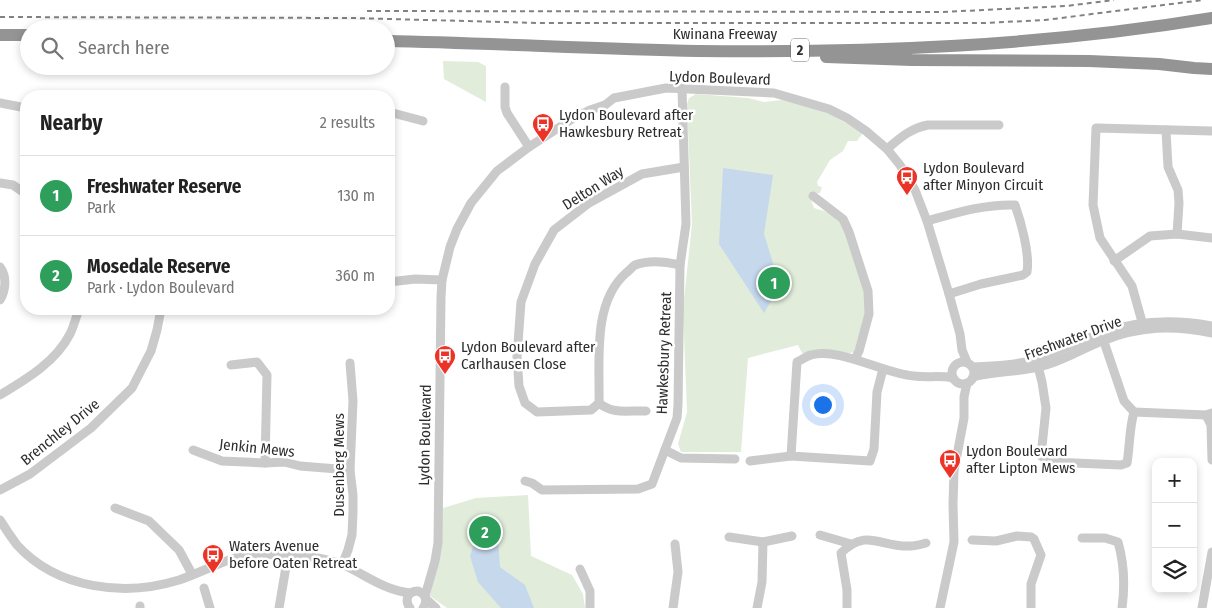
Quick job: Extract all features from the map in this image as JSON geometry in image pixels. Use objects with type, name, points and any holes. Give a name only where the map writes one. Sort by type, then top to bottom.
[{"type":"highway","name":"Kwinana Freeway","points":[[395,41],[698,50],[964,46],[1096,35],[1212,18]]},
{"type":"highway","points":[[0,35],[20,35]]},
{"type":"highway","points":[[769,50],[788,56],[871,60],[1089,61],[1159,64],[1212,69]]},
{"type":"street","points":[[504,87],[507,113],[529,147]]},
{"type":"street","name":"Lydon Boulevard","points":[[425,601],[435,561],[438,528],[440,316],[442,280],[450,247],[470,203],[497,171],[572,119],[605,105],[614,98],[666,88],[774,93],[829,109],[866,131],[900,165],[911,183],[927,221],[960,334],[962,350],[975,372],[963,380]]},
{"type":"street","name":"Hawkesbury Retreat","points":[[525,481],[532,483],[542,490],[638,489],[652,484],[677,418],[680,265],[686,224],[682,88]]},
{"type":"street","points":[[0,103],[20,107]]},
{"type":"street","points":[[395,114],[423,121]]},
{"type":"street","points":[[887,150],[908,132],[918,127],[928,125],[999,125]]},
{"type":"street","points":[[1143,326],[1132,286],[1100,238],[1093,205],[1096,128],[1212,131]]},
{"type":"street","points":[[1166,130],[1168,167],[1178,190],[1177,234]]},
{"type":"street","name":"Delton Way","points":[[599,403],[591,410],[537,412],[525,403],[519,386],[518,358],[521,302],[535,264],[554,230],[589,203],[642,174],[684,167]]},
{"type":"street","points":[[0,183],[13,185],[20,190]]},
{"type":"street","points":[[813,196],[843,219],[868,291],[869,314],[855,360]]},
{"type":"street","points":[[927,221],[972,208],[1000,204],[1015,205],[1019,216],[1027,259],[1027,272],[1023,275],[981,284],[949,294]]},
{"type":"street","points":[[1114,261],[1150,236],[1177,234],[1212,238]]},
{"type":"street","points":[[646,412],[628,410],[618,412],[607,409],[599,403],[600,326],[605,305],[616,281],[634,265],[662,261],[680,265]]},
{"type":"street","points":[[0,267],[5,273],[5,284],[0,300]]},
{"type":"street","points":[[395,281],[415,279],[442,280]]},
{"type":"street","points":[[0,395],[30,376],[57,353],[69,335],[77,315]]},
{"type":"street","name":"Brenchley Drive","points":[[2,491],[30,474],[91,428],[132,388],[151,351],[160,315]]},
{"type":"street","name":"Freshwater Drive","points":[[963,380],[990,374],[1022,371],[1102,337],[1143,326],[1175,321],[1212,326]]},
{"type":"street","name":"Freshwater Drive","points":[[1143,326],[1180,328],[1212,333]]},
{"type":"street","points":[[1102,337],[1124,401],[1134,412],[1209,414],[1212,460]]},
{"type":"street","points":[[940,375],[955,366],[962,350]]},
{"type":"street","points":[[791,456],[797,362],[812,355],[835,355],[883,370],[914,376],[940,375],[963,380]]},
{"type":"street","name":"Freshwater Drive","points":[[955,366],[961,361],[970,364],[1037,363]]},
{"type":"street","points":[[231,365],[257,362],[267,375],[265,463]]},
{"type":"street","points":[[1037,363],[1046,408],[1041,456],[1052,462],[1121,465],[1127,463],[1130,447],[1129,430],[1134,412]]},
{"type":"street","name":"Dusenberg Mews","points":[[342,565],[352,535],[353,496],[350,470],[353,401],[350,364]]},
{"type":"street","points":[[940,608],[954,542],[954,471],[964,418],[963,380],[955,366]]},
{"type":"street","points":[[750,461],[791,456],[870,461],[874,449],[876,392],[883,370]]},
{"type":"street","name":"Jenkin Mews","points":[[193,450],[222,461],[284,462],[300,466],[350,470]]},
{"type":"street","points":[[665,450],[681,458],[735,459]]},
{"type":"street","points":[[115,508],[149,521],[179,550],[192,574]]},
{"type":"street","points":[[0,520],[18,545],[41,565],[69,580],[105,589],[141,588],[178,580],[233,559],[259,554],[288,555],[314,557],[342,565],[395,591],[409,601]]},
{"type":"street","points":[[820,535],[851,544]]},
{"type":"street","points":[[729,537],[763,542],[792,536]]},
{"type":"street","points":[[972,540],[996,540],[1017,536],[1034,539],[1042,555],[1031,584],[1031,608]]},
{"type":"street","points":[[847,608],[847,590],[841,553],[851,544],[867,538],[884,543],[912,546],[926,542]]},
{"type":"street","points":[[1082,538],[1105,538],[1118,542],[1124,595],[1122,608]]},
{"type":"street","points":[[758,608],[762,582],[763,542]]},
{"type":"street","points":[[673,608],[678,572],[675,544]]},
{"type":"street","points":[[1202,608],[1212,552]]},
{"type":"street","points":[[279,608],[288,555]]},
{"type":"street","points":[[580,568],[590,591],[590,608]]},
{"type":"street","points":[[409,601],[429,579]]},
{"type":"street","points":[[204,588],[210,608]]},
{"type":"street","points":[[935,608],[945,590]]},
{"type":"street","points":[[409,601],[421,592],[425,601],[436,608]]},
{"type":"green space","points":[[443,61],[478,62],[486,66],[486,102],[444,79]]},
{"type":"green space","points":[[696,94],[748,98],[764,102],[782,100],[806,105],[832,115],[863,133],[857,141],[848,141],[843,151],[830,160],[817,182],[818,186],[822,187],[820,193],[815,194],[811,200],[814,208],[836,216],[845,228],[865,293],[867,308],[854,352],[802,353],[798,345],[748,358],[741,452],[681,452],[678,444],[687,412],[683,309],[692,224],[687,104],[689,98]]},
{"type":"green space","points":[[528,495],[531,556],[572,575],[583,594],[585,608],[447,608],[430,596],[439,555],[443,508],[476,498]]},
{"type":"water","points":[[723,168],[773,175],[764,234],[780,286],[764,313],[719,244]]},
{"type":"water","points":[[476,537],[498,538],[500,567],[525,585],[534,608],[501,608],[478,582],[470,556]]},
{"type":"railway","points":[[367,11],[942,12],[1066,6],[1114,0]]},
{"type":"railway","points":[[0,17],[355,18],[536,23],[984,23],[1045,20],[1203,0]]},
{"type":"place","name":"Lydon Boulevard after Hawkesbury Retreat","points":[[543,143]]},
{"type":"place","name":"Lydon Boulevard after Minyon Circuit","points":[[907,196]]},
{"type":"place","name":"Freshwater Reserve","points":[[774,283]]},
{"type":"place","name":"Lydon Boulevard after Carlhausen Close","points":[[445,375]]},
{"type":"place","name":"Lydon Boulevard after Lipton Mews","points":[[950,479]]},
{"type":"place","name":"Mosedale Reserve","points":[[485,532]]},
{"type":"place","name":"Waters Avenue before Oaten Retreat","points":[[213,574]]}]
